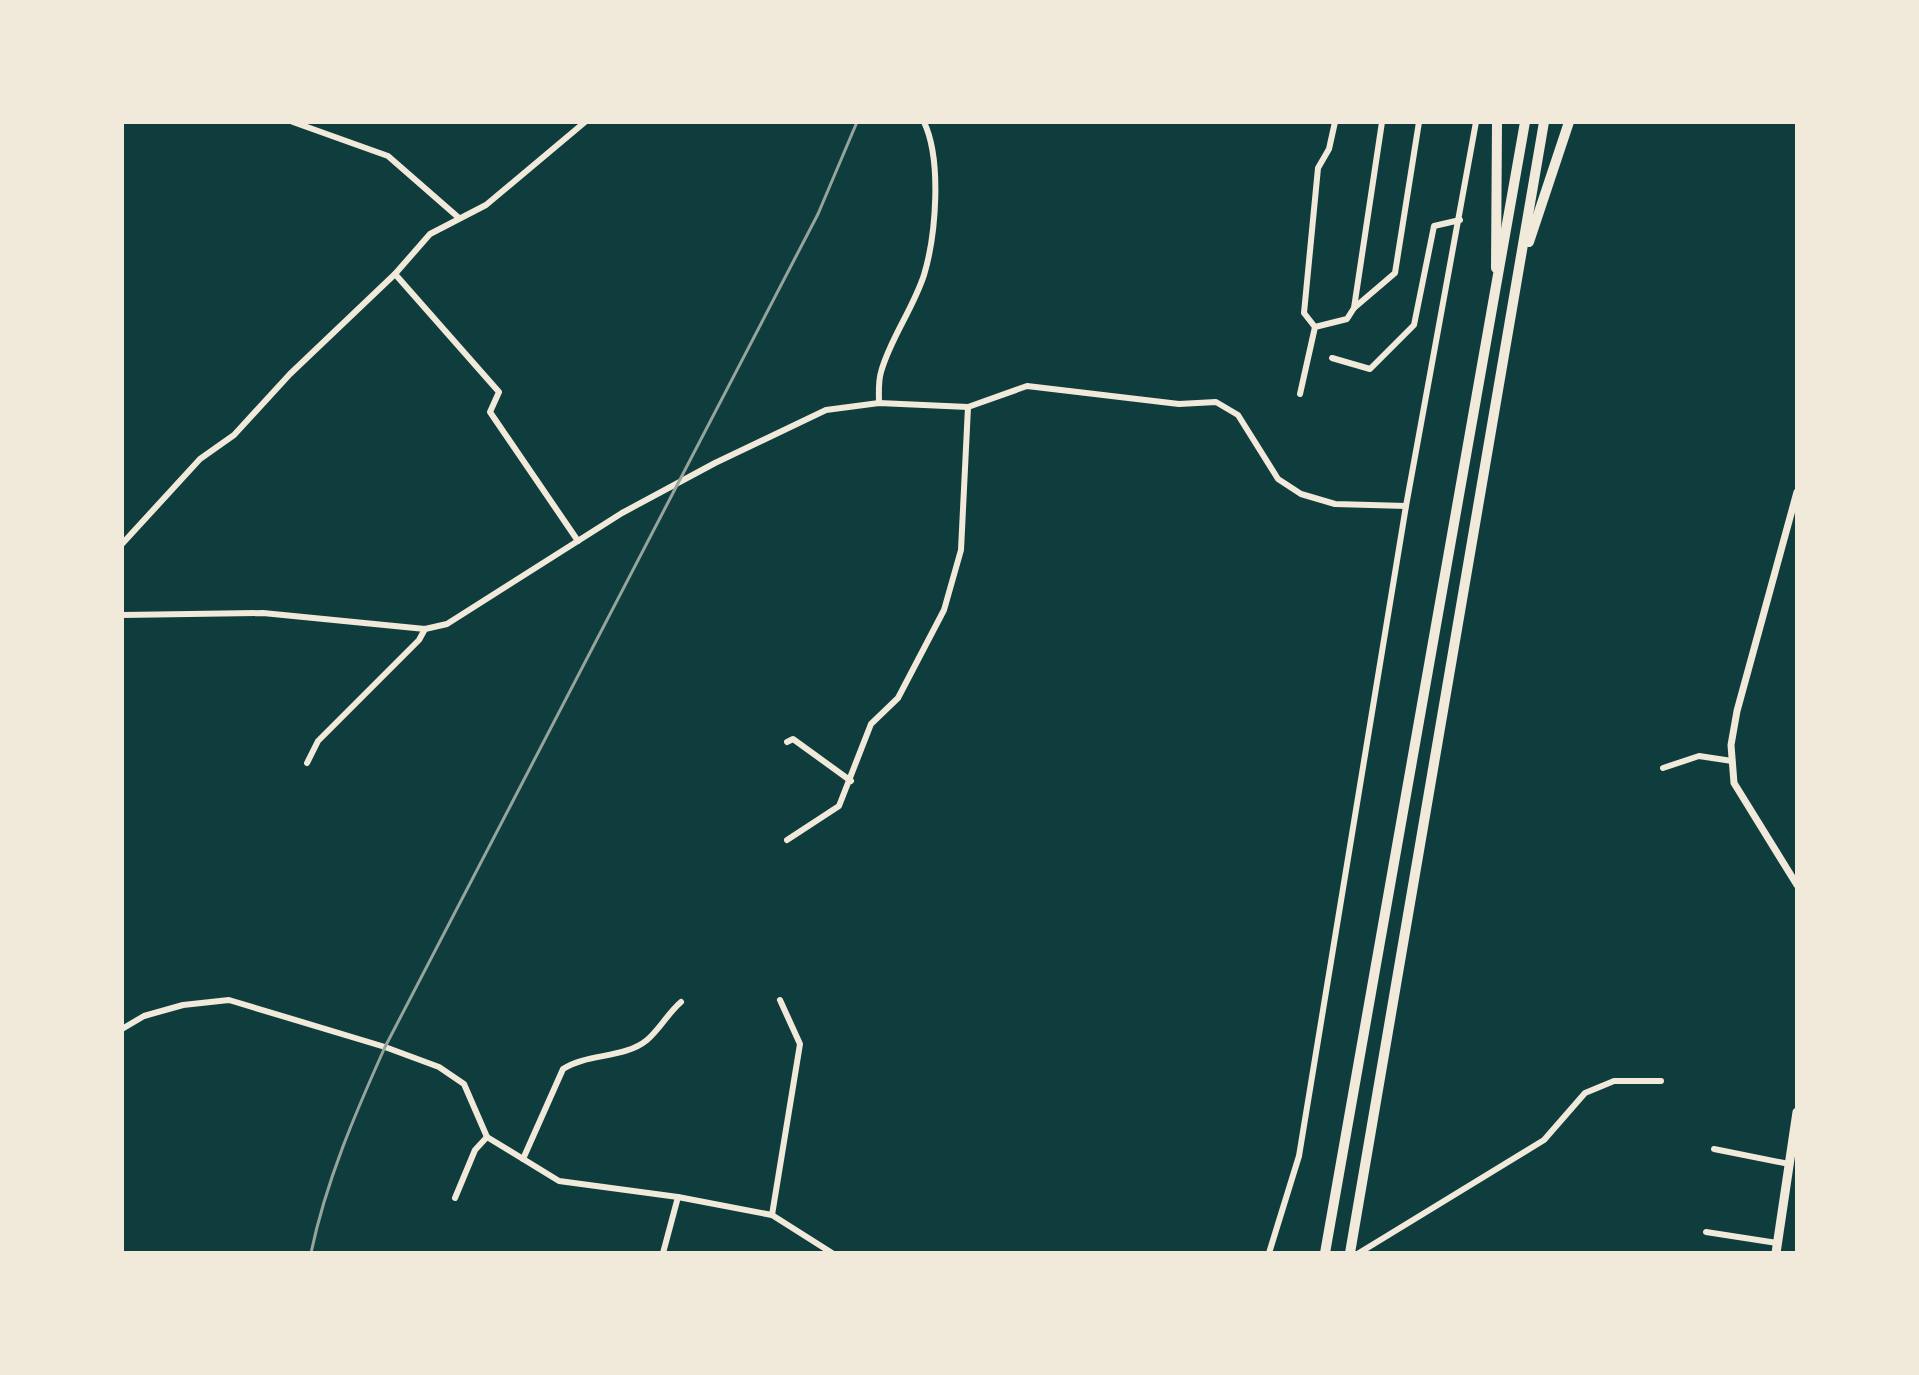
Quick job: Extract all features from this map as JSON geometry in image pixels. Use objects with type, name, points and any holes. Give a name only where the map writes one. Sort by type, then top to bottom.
[{"type":"highway","points":[[1495,299],[1497,122]]},
{"type":"highway","points":[[1325,1253],[1525,122]]},
{"type":"highway","points":[[1350,1253],[1544,122]]},
{"type":"highway","points":[[1517,278],[1569,122]]},
{"type":"main road","points":[[1777,1248],[1797,1112]]},
{"type":"street","points":[[293,122],[388,156],[459,218]]},
{"type":"street","points":[[122,544],[200,459],[234,435],[290,374],[395,274],[430,234],[486,205],[585,122]]},
{"type":"street","points":[[879,403],[880,373],[924,276],[931,248],[932,139],[924,122]]},
{"type":"street","points":[[1315,327],[1304,313],[1318,168],[1329,149],[1335,122]]},
{"type":"street","points":[[1354,308],[1382,122]]},
{"type":"street","points":[[1315,327],[1347,319],[1354,308],[1395,273],[1419,122]]},
{"type":"street","points":[[1269,1253],[1301,1142],[1406,506],[1476,122]]},
{"type":"street","points":[[1332,358],[1370,369],[1414,325],[1434,226],[1460,220]]},
{"type":"street","points":[[395,274],[499,392],[490,412],[578,541]]},
{"type":"street","points":[[1300,394],[1315,327]]},
{"type":"street","points":[[122,615],[263,613],[425,629],[447,624],[622,513],[772,434],[818,417],[826,410],[879,403],[968,407],[1027,386],[1179,404],[1216,402],[1238,415],[1278,479],[1301,494],[1335,504],[1406,506]]},
{"type":"street","points":[[787,840],[839,806],[851,781],[859,748],[871,724],[898,698],[944,610],[953,584],[964,509],[968,407]]},
{"type":"street","points":[[1797,492],[1737,711],[1731,745],[1734,783],[1797,885]]},
{"type":"street","points":[[307,763],[318,741],[419,640],[425,629]]},
{"type":"street","points":[[787,742],[793,739],[851,781]]},
{"type":"street","points":[[1663,768],[1699,756],[1732,761]]},
{"type":"street","points":[[122,1029],[144,1016],[183,1005],[229,1000],[385,1047],[439,1067],[464,1084],[487,1137],[559,1181],[678,1197],[772,1215],[832,1253]]},
{"type":"street","points":[[772,1215],[800,1044],[780,1000]]},
{"type":"street","points":[[523,1159],[563,1069],[572,1063],[606,1056],[647,1040],[665,1015],[681,1002]]},
{"type":"street","points":[[1359,1253],[1544,1140],[1585,1093],[1614,1081],[1661,1081]]},
{"type":"street","points":[[455,1198],[475,1150],[487,1137]]},
{"type":"street","points":[[1714,1149],[1789,1164]]},
{"type":"street","points":[[663,1253],[678,1197]]},
{"type":"street","points":[[1706,1232],[1777,1248]]},
{"type":"railway","points":[[311,1253],[333,1174],[385,1047],[818,214],[857,122]]}]
